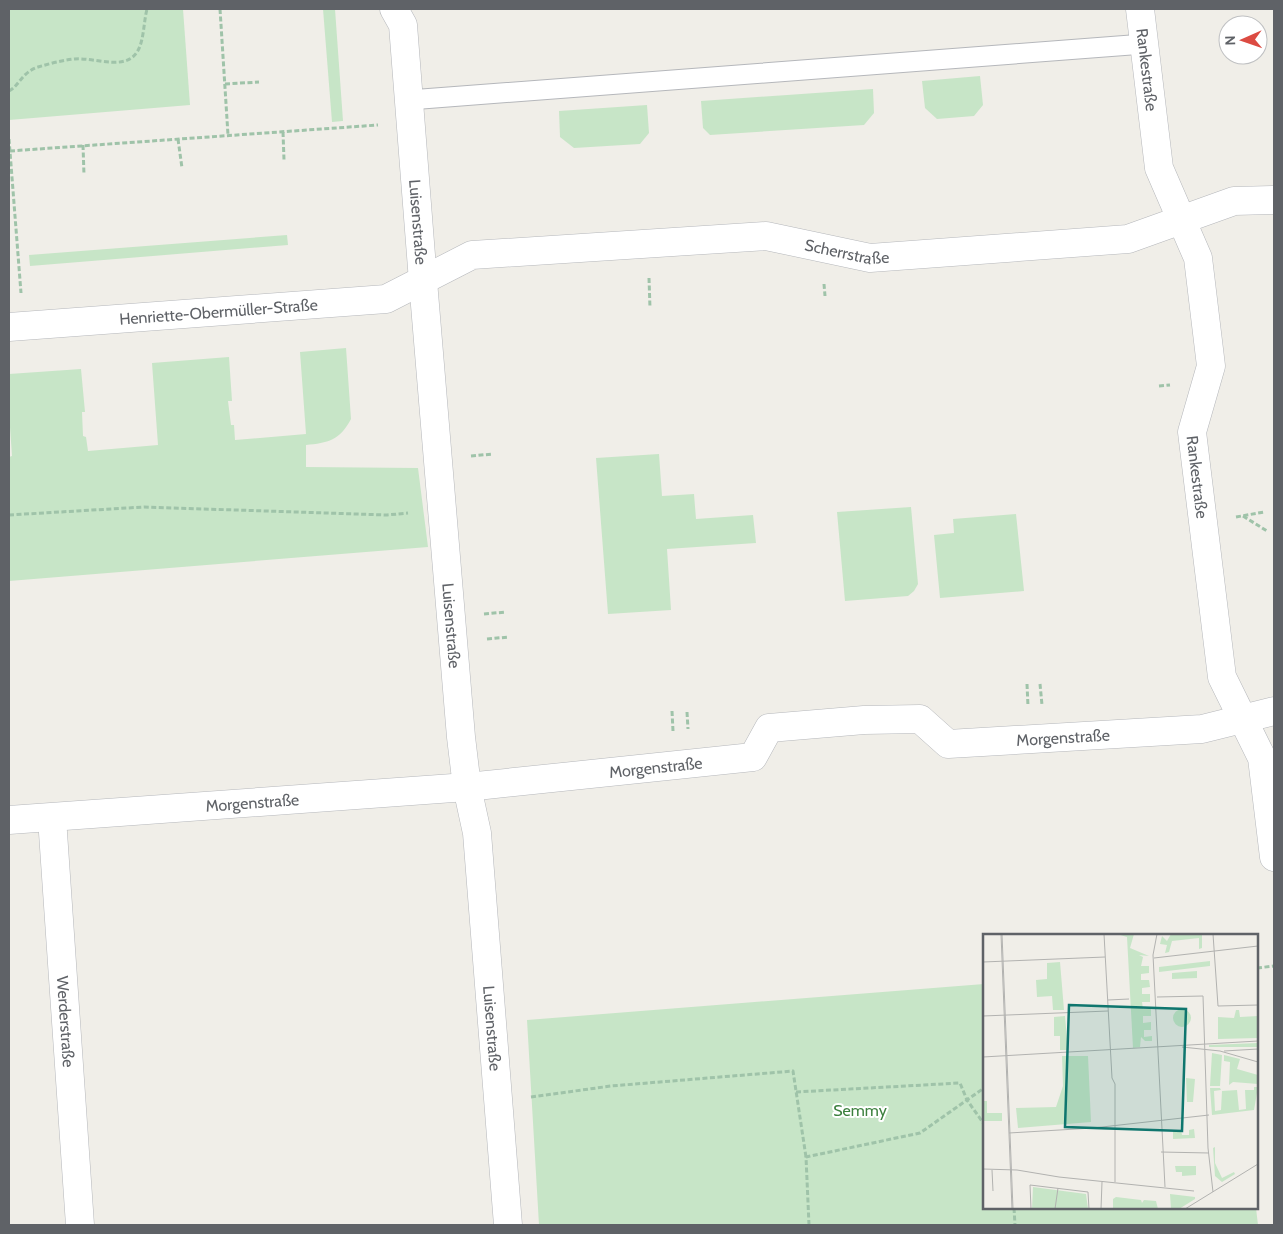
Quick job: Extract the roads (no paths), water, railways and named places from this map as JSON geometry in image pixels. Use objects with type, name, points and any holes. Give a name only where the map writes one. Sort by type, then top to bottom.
[{"type":"street","name":"Rankestraße","points":[[1140,9],[1159,168],[1198,258],[1211,366],[1192,432],[1222,677],[1262,758],[1274,856]]},
{"type":"street","name":"Luisenstraße","points":[[403,14],[461,737],[467,786],[477,832],[508,1225]]},
{"type":"street","name":"Scherrstraße","points":[[423,281],[472,255],[766,236],[870,258],[1128,239],[1183,221],[1234,201],[1274,200]]},
{"type":"street","name":"Henriette-Obermüller-Straße","points":[[16,326],[386,300],[423,281]]},
{"type":"street","name":"Morgenstraße","points":[[9,820],[467,786],[753,757],[768,728],[864,720],[920,719],[948,744],[1202,729],[1274,711]]},
{"type":"street","name":"Werderstraße","points":[[52,818],[80,1225]]},
{"type":"lane","points":[[410,111],[1144,44]]},
{"type":"park label","name":"Semmy","points":[[860,1110]]}]
